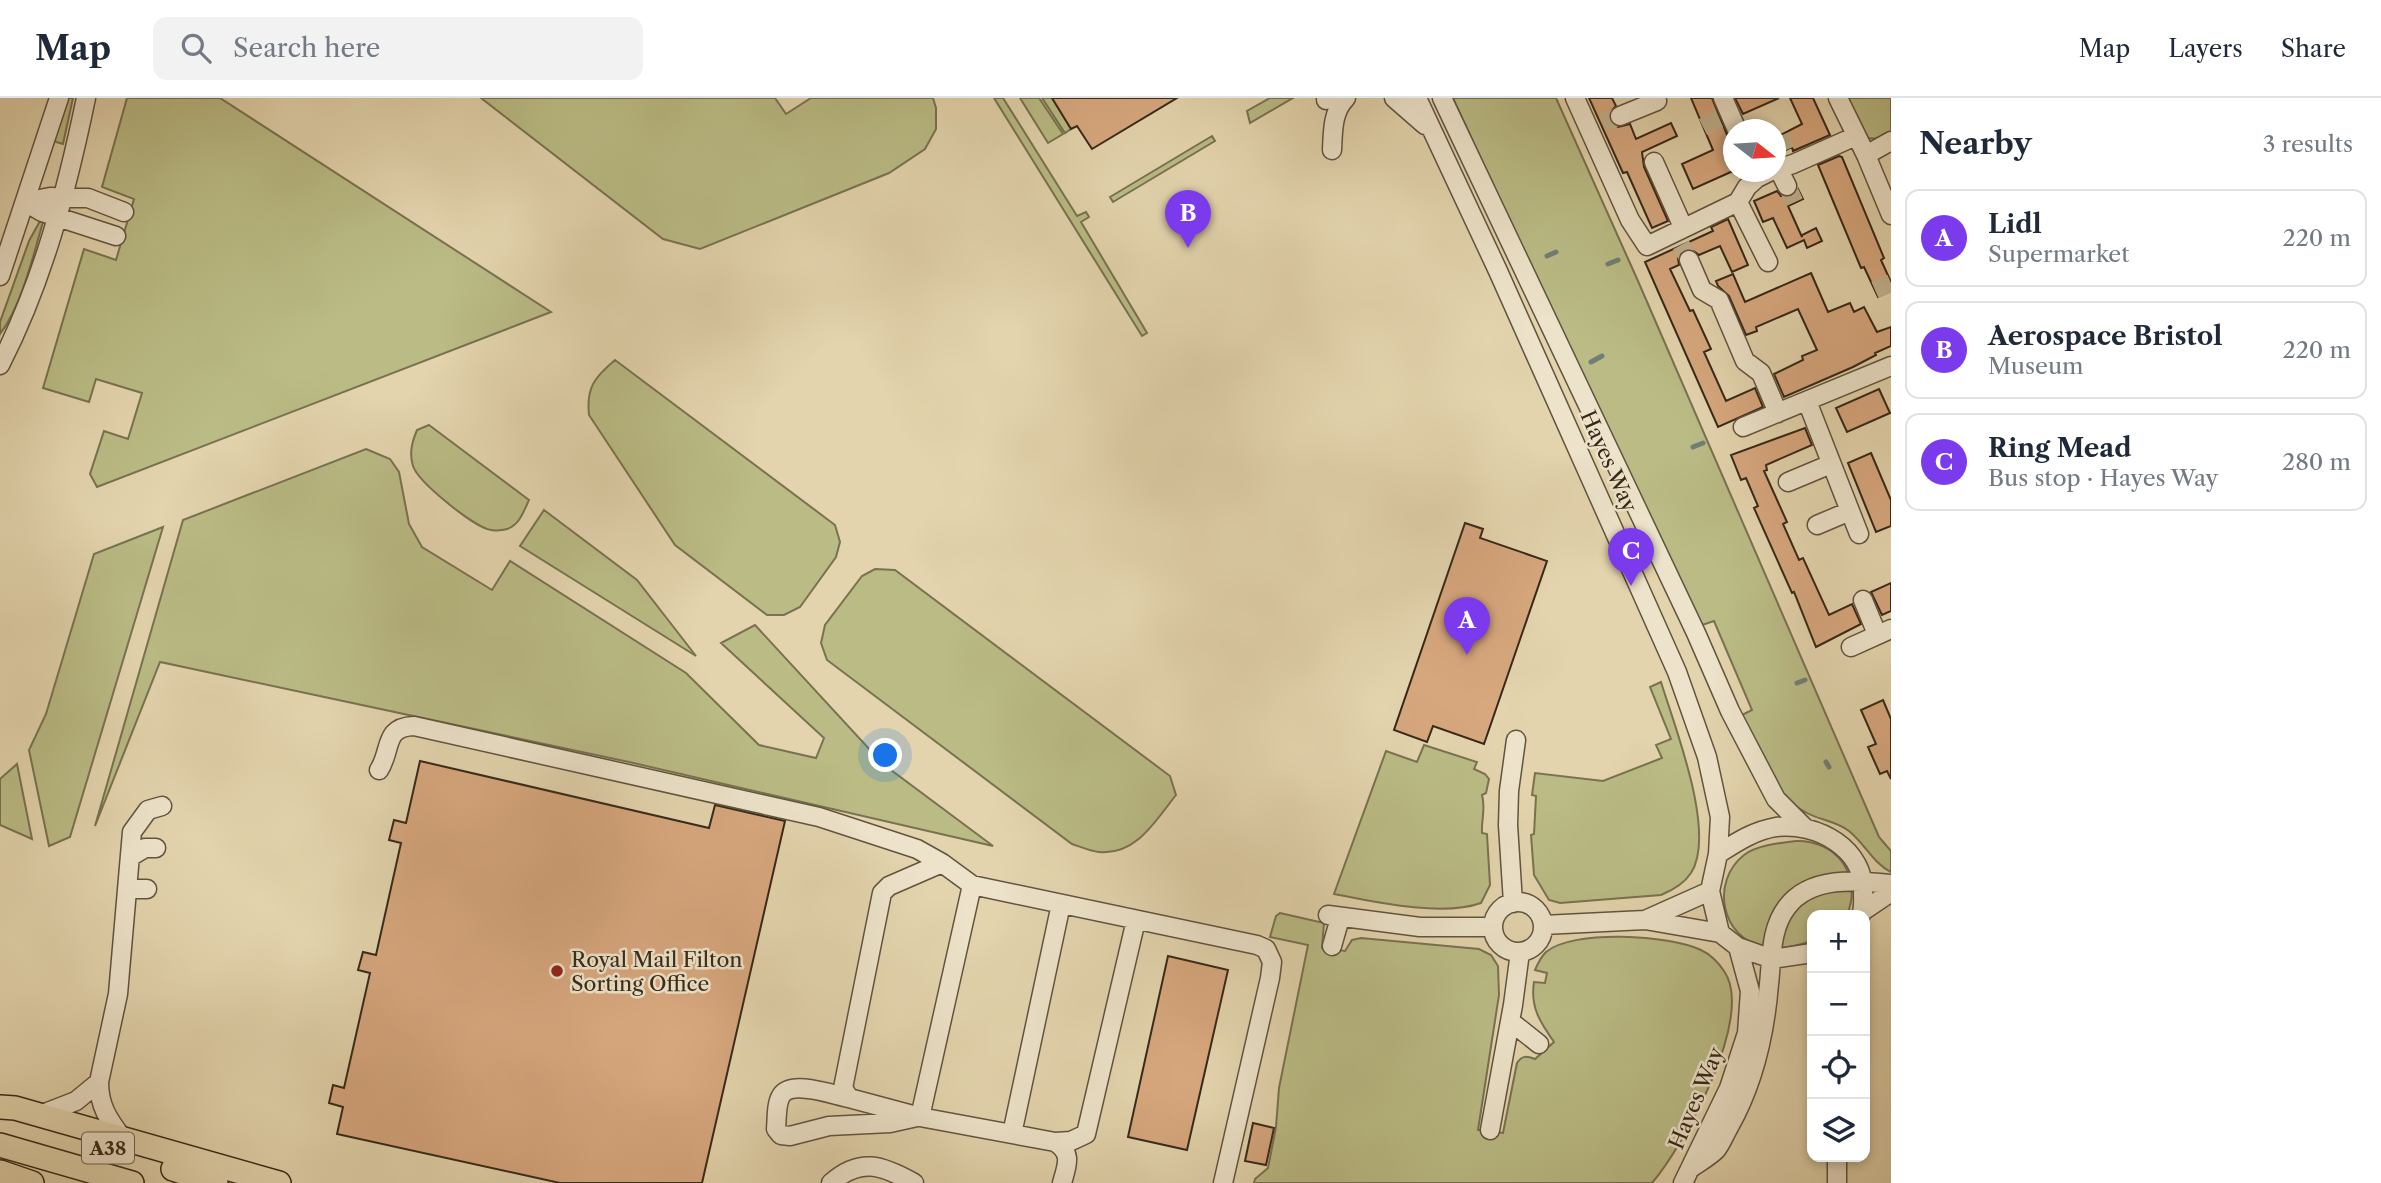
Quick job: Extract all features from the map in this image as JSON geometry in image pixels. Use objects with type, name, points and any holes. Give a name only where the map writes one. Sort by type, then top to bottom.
[{"type":"main road","points":[[0,1107],[15,1108],[279,1183]]},
{"type":"main road","name":"A38","points":[[0,1113],[215,1183]]},
{"type":"main road","name":"A38","points":[[0,1145],[132,1183]]},
{"type":"main road","points":[[0,1172],[32,1183]]},
{"type":"street","points":[[0,276],[59,98]]},
{"type":"street","points":[[0,365],[37,278],[58,217],[86,98]]},
{"type":"street","points":[[1394,98],[1435,135]]},
{"type":"street","name":"Hayes Way","points":[[1417,98],[1677,671],[1707,757],[1720,817],[1718,854],[1710,891]]},
{"type":"street","name":"Hayes Way","points":[[1442,98],[1696,633],[1730,711],[1776,799],[1805,828]]},
{"type":"street","points":[[1575,98],[1596,126],[1630,220],[1647,246],[1682,241],[1738,202],[1754,182]]},
{"type":"street","points":[[1838,98],[1891,215]]},
{"type":"street","points":[[1332,150],[1337,99]]},
{"type":"street","points":[[1620,116],[1657,101]]},
{"type":"street","points":[[1786,162],[1856,136]]},
{"type":"street","points":[[1866,155],[1891,141]]},
{"type":"street","points":[[1654,163],[1702,290],[1719,300],[1745,361],[1761,373],[1778,413]]},
{"type":"street","points":[[1784,182],[1787,186]]},
{"type":"street","points":[[25,202],[50,197],[88,198],[124,212]]},
{"type":"street","points":[[25,202],[58,217],[116,236]]},
{"type":"street","points":[[1738,202],[1768,262]]},
{"type":"street","points":[[1743,427],[1891,366]]},
{"type":"street","points":[[1807,401],[1859,534]]},
{"type":"street","points":[[1788,482],[1832,464]]},
{"type":"street","points":[[1817,525],[1850,511]]},
{"type":"street","points":[[1851,647],[1884,631],[1863,600]]},
{"type":"street","points":[[379,770],[394,732],[414,726],[819,817],[917,849],[972,885],[1256,945],[1266,950],[1272,962],[1270,978],[1223,1183]]},
{"type":"street","points":[[1513,903],[1508,825],[1509,791],[1516,740]]},
{"type":"street","points":[[123,1139],[101,1107],[99,1082],[118,994],[132,832],[148,810],[162,806]]},
{"type":"street","points":[[1718,854],[1755,831],[1779,827],[1805,828],[1832,837],[1852,856],[1865,881],[1862,910]]},
{"type":"street","points":[[130,857],[145,848],[156,848]]},
{"type":"street","points":[[849,1098],[843,1088],[845,1069],[882,893],[889,886],[942,863]]},
{"type":"street","points":[[1686,1176],[1716,1150],[1738,1111],[1751,1077],[1766,1020],[1774,932],[1786,907],[1804,891],[1825,884],[1865,881],[1891,884]]},
{"type":"street","points":[[920,1117],[972,885]]},
{"type":"street","points":[[128,889],[148,889]]},
{"type":"street","points":[[1645,920],[1710,891],[1720,933]]},
{"type":"street","points":[[1866,910],[1891,892]]},
{"type":"street","points":[[1513,903],[1529,905],[1541,917],[1542,935],[1537,944],[1529,950],[1520,952],[1504,948],[1494,935],[1496,916],[1503,908],[1513,903]]},
{"type":"street","points":[[1012,1134],[1061,904]]},
{"type":"street","points":[[1332,946],[1334,916],[1420,927],[1493,928]]},
{"type":"street","points":[[920,1117],[890,1123],[829,1126],[790,1136],[781,1135],[776,1129],[779,1097],[787,1089],[800,1088],[920,1117],[1055,1142],[1080,1138],[1086,1134],[1088,1128],[1136,920]]},
{"type":"street","points":[[1543,925],[1645,920],[1720,933],[1738,947],[1772,959],[1807,954]]},
{"type":"street","name":"Hayes Way","points":[[1686,1176],[1729,1088],[1746,1033],[1750,990],[1738,947]]},
{"type":"street","points":[[1490,1130],[1520,952]]},
{"type":"street","points":[[1510,1021],[1539,1044]]},
{"type":"street","points":[[40,1115],[76,1101],[99,1082]]},
{"type":"street","points":[[1055,1142],[1064,1148],[1068,1156],[1062,1183]]},
{"type":"street","points":[[1837,1162],[1837,1183]]},
{"type":"street","points":[[831,1183],[844,1171],[866,1165],[894,1171],[914,1183]]},
{"type":"green space","points":[[67,98],[73,98],[63,144],[53,141]]},
{"type":"green space","points":[[127,98],[220,98],[551,312],[97,487],[90,474],[104,431],[128,439],[142,393],[96,379],[89,402],[43,388],[84,249],[116,260],[134,199],[102,187]]},
{"type":"green space","points":[[481,98],[775,98],[786,114],[811,98],[933,98],[936,129],[925,149],[889,173],[700,249],[663,239]]},
{"type":"green space","points":[[994,98],[1003,98],[1077,216],[1086,212],[1089,217],[1081,222],[1147,333],[1142,336]]},
{"type":"green space","points":[[1020,98],[1039,98],[1063,134],[1048,143]]},
{"type":"green space","points":[[1042,98],[1052,98],[1071,129],[1065,133]]},
{"type":"green space","points":[[1270,98],[1293,98],[1250,123],[1247,111]]},
{"type":"green space","points":[[1453,98],[1556,98],[1879,837],[1891,851],[1891,872],[1879,864],[1849,831],[1810,815],[1793,804],[1774,783],[1766,769],[1742,715],[1752,710],[1714,621],[1702,625],[1655,536]]},
{"type":"green space","points":[[1845,98],[1891,98],[1891,132],[1883,139],[1864,138]]},
{"type":"green space","points":[[1212,136],[1215,141],[1113,202],[1110,197]]},
{"type":"green space","points":[[40,221],[43,222],[26,280],[15,309],[0,334],[0,322],[29,241]]},
{"type":"green space","points":[[615,360],[835,525],[840,542],[836,557],[800,607],[784,615],[767,615],[675,545],[589,415],[589,397],[593,383]]},
{"type":"green space","points":[[429,425],[529,500],[515,524],[499,530],[483,527],[436,493],[417,473],[412,461],[412,443],[417,430]]},
{"type":"green space","points":[[366,449],[390,459],[399,472],[409,524],[422,547],[492,590],[510,561],[686,673],[759,745],[816,758],[824,738],[721,643],[755,625],[883,764],[993,846],[629,762],[160,662],[95,826],[183,520]]},
{"type":"green space","points":[[544,510],[637,580],[696,656],[520,546]]},
{"type":"green space","points":[[163,527],[70,837],[49,846],[29,750],[46,714],[94,554]]},
{"type":"green space","points":[[875,569],[895,570],[1170,776],[1176,795],[1153,825],[1134,842],[1112,852],[1096,851],[1072,844],[827,660],[821,643],[825,625],[862,576]]},
{"type":"green space","points":[[1661,682],[1691,779],[1696,806],[1698,855],[1691,873],[1678,886],[1661,895],[1560,903],[1549,900],[1534,875],[1531,835],[1534,834],[1536,796],[1532,795],[1535,773],[1603,781],[1662,758],[1656,745],[1671,739],[1650,687]]},
{"type":"green space","points":[[1424,745],[1477,762],[1474,769],[1489,779],[1486,793],[1482,795],[1482,833],[1487,834],[1490,885],[1481,903],[1447,909],[1428,908],[1334,894],[1386,751],[1417,762]]},
{"type":"green space","points":[[17,764],[32,839],[0,825],[0,779]]},
{"type":"green space","points":[[1811,842],[1834,854],[1849,874],[1852,887],[1848,910],[1807,910],[1807,942],[1782,948],[1764,947],[1749,942],[1738,933],[1730,921],[1724,894],[1733,866],[1749,852],[1769,845]]},
{"type":"green space","points":[[1280,913],[1324,923],[1322,948],[1345,951],[1352,940],[1361,938],[1479,949],[1491,955],[1498,966],[1499,995],[1478,1130],[1503,1133],[1517,1063],[1525,1057],[1535,1059],[1554,1042],[1537,1014],[1533,999],[1534,982],[1545,983],[1547,973],[1535,970],[1546,952],[1577,940],[1622,937],[1668,941],[1687,945],[1714,959],[1724,971],[1731,992],[1731,1018],[1712,1080],[1681,1141],[1652,1183],[1254,1183],[1268,1168],[1276,1127],[1279,1088],[1308,945],[1270,937],[1276,916]]},
{"type":"building","points":[[1052,98],[1177,98],[1092,149],[1077,126],[1071,129]]},
{"type":"building","points":[[1589,98],[1612,98],[1616,106],[1609,114],[1610,121],[1618,127],[1630,124],[1636,139],[1671,123],[1677,136],[1642,152],[1644,167],[1668,221],[1652,228],[1627,172],[1623,173]]},
{"type":"building","points":[[1691,98],[1712,98],[1723,125],[1723,176],[1693,189],[1682,164],[1713,150]]},
{"type":"building","points":[[1735,98],[1779,98],[1743,114]]},
{"type":"building","points":[[1790,98],[1813,98],[1830,135],[1793,151],[1792,147],[1786,150],[1786,132],[1802,124]]},
{"type":"building","points":[[1842,157],[1884,258],[1881,260],[1891,282],[1891,291],[1878,297],[1864,267],[1861,268],[1818,165]]},
{"type":"building","points":[[1798,189],[1803,199],[1788,206],[1802,237],[1816,228],[1822,241],[1807,248],[1804,240],[1787,248],[1773,218],[1763,222],[1754,201],[1777,191],[1781,196],[1791,196]]},
{"type":"building","points":[[1728,219],[1748,265],[1732,272],[1720,246],[1699,255],[1691,249],[1684,250],[1678,258],[1679,265],[1670,269],[1711,349],[1704,352],[1726,401],[1755,388],[1763,407],[1718,427],[1645,262],[1713,231],[1711,227]]},
{"type":"building","points":[[1811,273],[1828,312],[1850,303],[1854,312],[1864,307],[1877,332],[1891,327],[1891,346],[1853,367],[1784,397],[1774,374],[1817,350],[1798,309],[1756,327],[1757,331],[1746,335],[1729,296],[1716,281],[1733,274],[1745,302]]},
{"type":"building","points":[[1879,389],[1890,413],[1847,432],[1836,408]]},
{"type":"building","points":[[1805,428],[1812,445],[1766,465],[1767,470],[1764,471],[1787,522],[1783,524],[1799,560],[1803,558],[1829,615],[1852,604],[1861,624],[1816,647],[1794,592],[1792,593],[1754,508],[1758,506],[1746,478],[1741,480],[1731,455]]},
{"type":"building","points":[[1871,453],[1891,500],[1891,526],[1876,532],[1848,463]]},
{"type":"building","points":[[1465,523],[1483,529],[1480,538],[1547,561],[1484,744],[1433,726],[1427,742],[1394,730]]},
{"type":"building","points":[[1891,583],[1891,611],[1882,615],[1871,592]]},
{"type":"building","points":[[1883,700],[1891,719],[1891,779],[1887,771],[1880,774],[1868,747],[1876,744],[1861,710]]},
{"type":"building","name":"Royal Mail Filton Sorting Office","points":[[420,761],[709,828],[715,805],[785,821],[702,1183],[560,1183],[337,1134],[343,1107],[329,1103],[333,1085],[344,1088],[370,973],[358,970],[363,952],[376,955],[401,843],[389,840],[394,820],[406,823]]},
{"type":"building","points":[[1168,956],[1228,970],[1187,1150],[1128,1137]]},
{"type":"building","points":[[1253,1123],[1274,1128],[1266,1165],[1245,1161]]},
{"type":"waterway","points":[[1547,256],[1556,252]]},
{"type":"waterway","points":[[1608,264],[1618,260]]},
{"type":"waterway","points":[[1591,362],[1602,356]]},
{"type":"waterway","points":[[1693,447],[1703,443]]},
{"type":"waterway","points":[[1797,683],[1805,680]]},
{"type":"waterway","points":[[1826,762],[1829,767]]},
{"type":"tunnel","points":[[1603,123],[1620,116]]},
{"type":"tunnel","points":[[1703,127],[1721,118]]},
{"type":"tunnel","points":[[1787,186],[1795,203]]},
{"type":"tunnel","points":[[1681,245],[1689,260]]},
{"type":"tunnel","points":[[1875,290],[1891,283]]},
{"type":"place","name":"Aerospace Bristol","points":[[1188,248]]},
{"type":"place","name":"Ring Mead","points":[[1631,586]]},
{"type":"place","name":"Lidl","points":[[1467,655]]},
{"type":"place","name":"Royal Mail Filton Sorting Office","points":[[557,971]]}]
